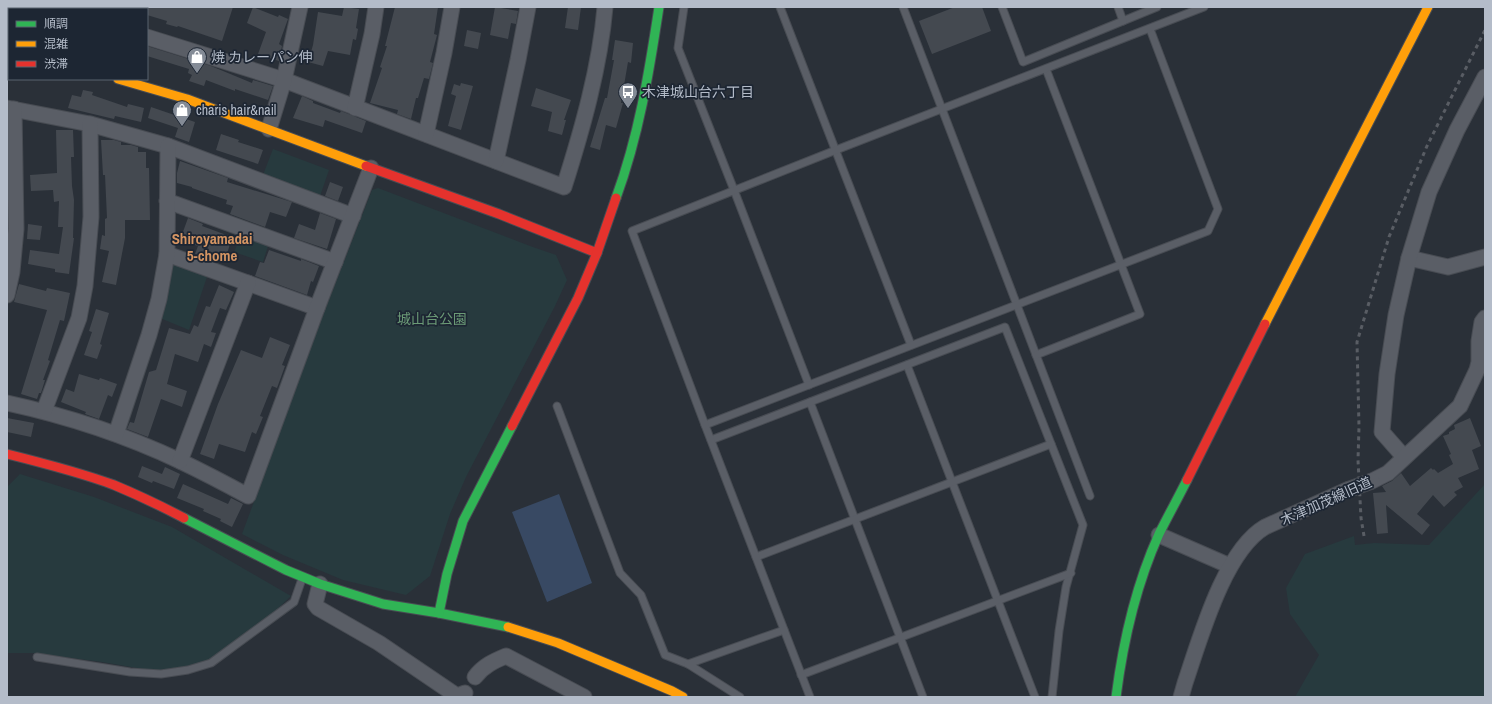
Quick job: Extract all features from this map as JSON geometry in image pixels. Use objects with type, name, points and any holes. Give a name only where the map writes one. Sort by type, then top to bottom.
[{"type":"street","points":[[355,108],[372,34],[376,7]]},
{"type":"street","points":[[426,134],[444,53],[452,7]]},
{"type":"street","points":[[496,161],[528,7]]},
{"type":"street","points":[[148,37],[284,80],[564,187],[579,142],[594,74],[605,7]]},
{"type":"street","points":[[439,613],[447,574],[464,521],[499,450],[557,342],[597,253],[621,185],[637,132],[648,80],[659,7]]},
{"type":"street","points":[[1116,697],[1129,622],[1145,568],[1159,534],[1294,266],[1428,7]]},
{"type":"street","points":[[269,129],[284,80],[296,9]]},
{"type":"street","points":[[1404,457],[1382,432],[1387,374],[1396,315],[1409,258],[1429,192],[1457,130],[1485,77]]},
{"type":"street","points":[[121,80],[187,99],[499,214],[597,253]]},
{"type":"street","points":[[7,295],[12,272],[16,229],[10,108],[90,124],[168,146],[353,216]]},
{"type":"street","points":[[44,411],[79,318],[85,286],[91,217],[90,124]]},
{"type":"street","points":[[116,434],[149,335],[159,299],[167,254],[168,146]]},
{"type":"street","points":[[7,404],[44,411],[116,434],[180,461],[248,496],[316,308],[371,168]]},
{"type":"street","points":[[167,201],[334,262]]},
{"type":"street","points":[[167,254],[316,308]]},
{"type":"street","points":[[1409,258],[1448,267],[1485,258]]},
{"type":"street","points":[[180,461],[248,283]]},
{"type":"street","name":"木津加茂線旧道","points":[[1181,697],[1214,600],[1230,566],[1257,532],[1347,490],[1372,481],[1388,473],[1460,406],[1477,370],[1479,362],[1479,341],[1482,322],[1485,318]]},
{"type":"street","points":[[7,454],[113,485],[149,500],[254,554],[320,584],[383,604],[510,627],[558,643],[672,691],[682,697]]},
{"type":"street","points":[[1159,534],[1230,566]]},
{"type":"street","points":[[320,584],[314,604],[318,608],[379,643],[457,696],[465,693]]},
{"type":"street","points":[[475,677],[480,670],[492,662],[506,656],[584,697]]},
{"type":"lane","points":[[684,7],[678,48],[809,385]]},
{"type":"lane","points":[[780,7],[911,345]]},
{"type":"lane","points":[[902,7],[1090,496]]},
{"type":"lane","points":[[1002,7],[1023,62],[1157,7]]},
{"type":"lane","points":[[1118,7],[1123,21]]},
{"type":"lane","points":[[810,697],[632,231],[1204,7]]},
{"type":"lane","points":[[705,425],[911,345],[1017,306],[1208,231],[1218,209],[1150,29]]},
{"type":"lane","points":[[1036,355],[1140,314],[1046,69]]},
{"type":"lane","points":[[711,440],[907,366],[1005,327],[1083,525],[1071,573],[1066,586],[1059,631],[1052,697]]},
{"type":"lane","points":[[907,366],[1036,697]]},
{"type":"lane","points":[[810,402],[923,697]]},
{"type":"lane","points":[[557,406],[620,573],[641,596],[665,655],[688,664],[740,697]]},
{"type":"lane","points":[[756,557],[1051,444]]},
{"type":"lane","points":[[801,675],[1071,573]]},
{"type":"lane","points":[[37,657],[130,672],[161,674],[188,670],[211,663],[294,602],[303,577]]},
{"type":"lane","points":[[688,664],[784,630]]},
{"type":"green space","points":[[273,149],[329,170],[320,196],[263,175]]},
{"type":"green space","name":"城山台公園","points":[[378,188],[556,255],[567,280],[466,477],[450,514],[430,576],[406,595],[343,580],[283,555],[242,534],[323,315],[372,190]]},
{"type":"green space","points":[[242,233],[269,243],[263,262],[234,252]]},
{"type":"green space","points":[[177,262],[208,274],[189,330],[160,318],[170,266]]},
{"type":"green space","points":[[20,474],[94,497],[172,527],[291,596],[269,617],[209,661],[174,670],[154,671],[102,662],[33,653],[7,653],[7,487]]},
{"type":"green space","points":[[1485,484],[1485,697],[1295,697],[1319,655],[1290,614],[1286,588],[1305,554],[1354,536],[1355,545],[1374,543],[1429,545]]},
{"type":"water","points":[[559,494],[592,583],[547,602],[512,512]]},
{"type":"building","points":[[233,7],[222,41],[178,26],[166,24],[167,21],[148,15],[148,8],[131,8]]},
{"type":"building","points":[[253,7],[278,17],[279,15],[288,19],[279,44],[282,46],[279,61],[258,54],[266,32],[247,23]]},
{"type":"building","points":[[344,7],[359,9],[356,40],[353,39],[350,55],[328,51],[323,66],[308,62],[313,45],[318,12],[342,16]]},
{"type":"building","points":[[395,7],[438,7],[434,34],[437,35],[430,62],[433,63],[429,79],[424,78],[418,98],[416,98],[411,119],[397,114],[398,110],[370,103],[382,68],[380,67],[387,46],[385,46]]},
{"type":"building","points":[[495,7],[518,11],[516,24],[511,23],[508,39],[490,35]]},
{"type":"building","points":[[568,7],[581,7],[578,30],[565,28]]},
{"type":"building","points":[[955,7],[982,7],[991,31],[932,54],[919,21]]},
{"type":"building","points":[[467,30],[481,33],[478,49],[464,46]]},
{"type":"building","points":[[615,40],[633,43],[631,63],[628,62],[621,103],[623,103],[616,128],[606,125],[600,150],[590,147],[605,98],[607,98],[614,60],[612,60]]},
{"type":"building","points":[[148,46],[211,66],[252,83],[253,80],[273,86],[268,100],[235,89],[235,91],[206,80],[204,86],[189,81],[192,75],[188,73],[189,69],[148,56]]},
{"type":"building","points":[[461,83],[473,86],[461,130],[448,126],[456,96],[451,94],[454,84],[460,86]]},
{"type":"building","points":[[536,88],[571,100],[564,120],[566,120],[562,135],[548,131],[552,112],[531,106]]},
{"type":"building","points":[[83,90],[93,92],[92,95],[127,107],[128,104],[144,108],[141,122],[115,116],[114,119],[68,108],[72,95],[81,97]]},
{"type":"building","points":[[302,96],[313,101],[313,103],[340,113],[341,111],[366,121],[362,133],[325,120],[323,127],[293,118]]},
{"type":"building","points":[[151,107],[195,122],[189,142],[175,137],[178,128],[148,118]]},
{"type":"building","points":[[56,130],[73,130],[74,157],[71,157],[74,200],[74,238],[69,274],[55,272],[55,269],[28,264],[30,250],[59,254],[63,227],[58,227],[59,201],[54,202],[53,190],[31,191],[30,175],[57,173]]},
{"type":"building","points":[[221,134],[239,140],[238,142],[263,150],[258,164],[216,150]]},
{"type":"building","points":[[101,140],[114,140],[121,142],[121,145],[138,147],[138,152],[146,152],[146,168],[149,168],[150,220],[125,220],[125,238],[116,285],[102,282],[109,251],[100,249],[102,235],[105,236],[105,219],[107,218],[105,175],[103,175]]},
{"type":"building","points":[[180,161],[228,178],[227,182],[292,202],[286,217],[270,212],[265,227],[230,214],[233,206],[226,204],[227,200],[177,183],[177,173]]},
{"type":"building","points":[[330,182],[343,187],[338,201],[325,196]]},
{"type":"building","points":[[320,213],[336,219],[327,249],[294,238],[299,224],[315,230]]},
{"type":"building","points":[[188,218],[203,224],[202,226],[232,237],[225,261],[213,257],[212,260],[195,254],[198,246],[180,240]]},
{"type":"building","points":[[28,224],[42,226],[40,240],[27,239]]},
{"type":"building","points":[[269,250],[319,266],[313,282],[311,281],[307,295],[255,276],[260,262],[264,263]]},
{"type":"building","points":[[19,284],[46,291],[47,288],[70,293],[64,321],[60,320],[48,360],[50,361],[43,380],[45,380],[41,393],[39,393],[37,399],[21,394],[47,310],[14,302]]},
{"type":"building","points":[[219,285],[234,292],[226,310],[220,308],[211,332],[216,333],[211,347],[204,344],[198,362],[175,354],[167,384],[187,391],[182,407],[161,399],[148,437],[127,429],[130,422],[134,423],[149,372],[156,370],[169,328],[190,334],[194,325],[198,327],[206,306],[210,307]]},
{"type":"building","points":[[96,309],[109,313],[100,344],[102,345],[97,359],[84,355],[92,332],[89,331]]},
{"type":"building","points":[[270,337],[290,345],[282,365],[285,366],[277,388],[272,386],[260,416],[263,417],[256,434],[252,432],[245,452],[219,444],[214,459],[200,454],[218,404],[241,350],[262,358]]},
{"type":"building","points":[[79,374],[99,380],[100,378],[117,384],[112,397],[108,395],[99,419],[61,402],[66,389],[74,392]]},
{"type":"building","points":[[7,418],[34,423],[31,437],[7,432]]},
{"type":"building","points":[[1470,418],[1481,446],[1472,450],[1479,469],[1458,478],[1463,487],[1454,492],[1457,495],[1444,507],[1433,495],[1417,514],[1430,525],[1422,535],[1386,505],[1388,533],[1377,534],[1373,493],[1386,492],[1382,486],[1392,481],[1401,473],[1410,486],[1431,468],[1438,473],[1453,464],[1449,455],[1451,454],[1443,436],[1449,434],[1449,432],[1455,429],[1454,425]]},
{"type":"building","points":[[142,466],[162,474],[165,467],[180,474],[174,489],[153,481],[152,483],[138,477]]},
{"type":"building","points":[[183,484],[228,504],[231,498],[243,504],[232,527],[220,521],[221,519],[203,511],[204,509],[177,498]]},
{"type":"railway","points":[[1364,536],[1361,518],[1358,460],[1359,427],[1357,342],[1389,237],[1427,146],[1485,30]]},
{"type":"traffic: fast","points":[[616,198],[637,127],[647,80],[659,7]]},
{"type":"traffic: fast","points":[[439,613],[447,574],[463,521],[512,426]]},
{"type":"traffic: fast","points":[[1116,697],[1122,656],[1137,593],[1159,534],[1187,480]]},
{"type":"traffic: fast","points":[[184,518],[286,570],[320,584],[383,604],[439,613],[508,627]]},
{"type":"traffic: slow","points":[[1265,324],[1428,7]]},
{"type":"traffic: slow","points":[[121,80],[187,99],[366,166]]},
{"type":"traffic: slow","points":[[508,627],[558,643],[683,697]]},
{"type":"traffic: jam","points":[[366,166],[499,214],[597,253]]},
{"type":"traffic: jam","points":[[512,426],[578,298],[597,253],[616,198]]},
{"type":"traffic: jam","points":[[1187,480],[1265,324]]},
{"type":"traffic: jam","points":[[7,454],[101,480],[184,518]]},
{"type":"place","name":"焼 カレーパン伸","points":[[197,74]]},
{"type":"place","name":"木津城山台六丁目","points":[[628,109]]},
{"type":"place","name":"charis hair&nail","points":[[182,127]]},
{"type":"district","name":"Shiroyamadai 5-chome","points":[[212,248]]}]
